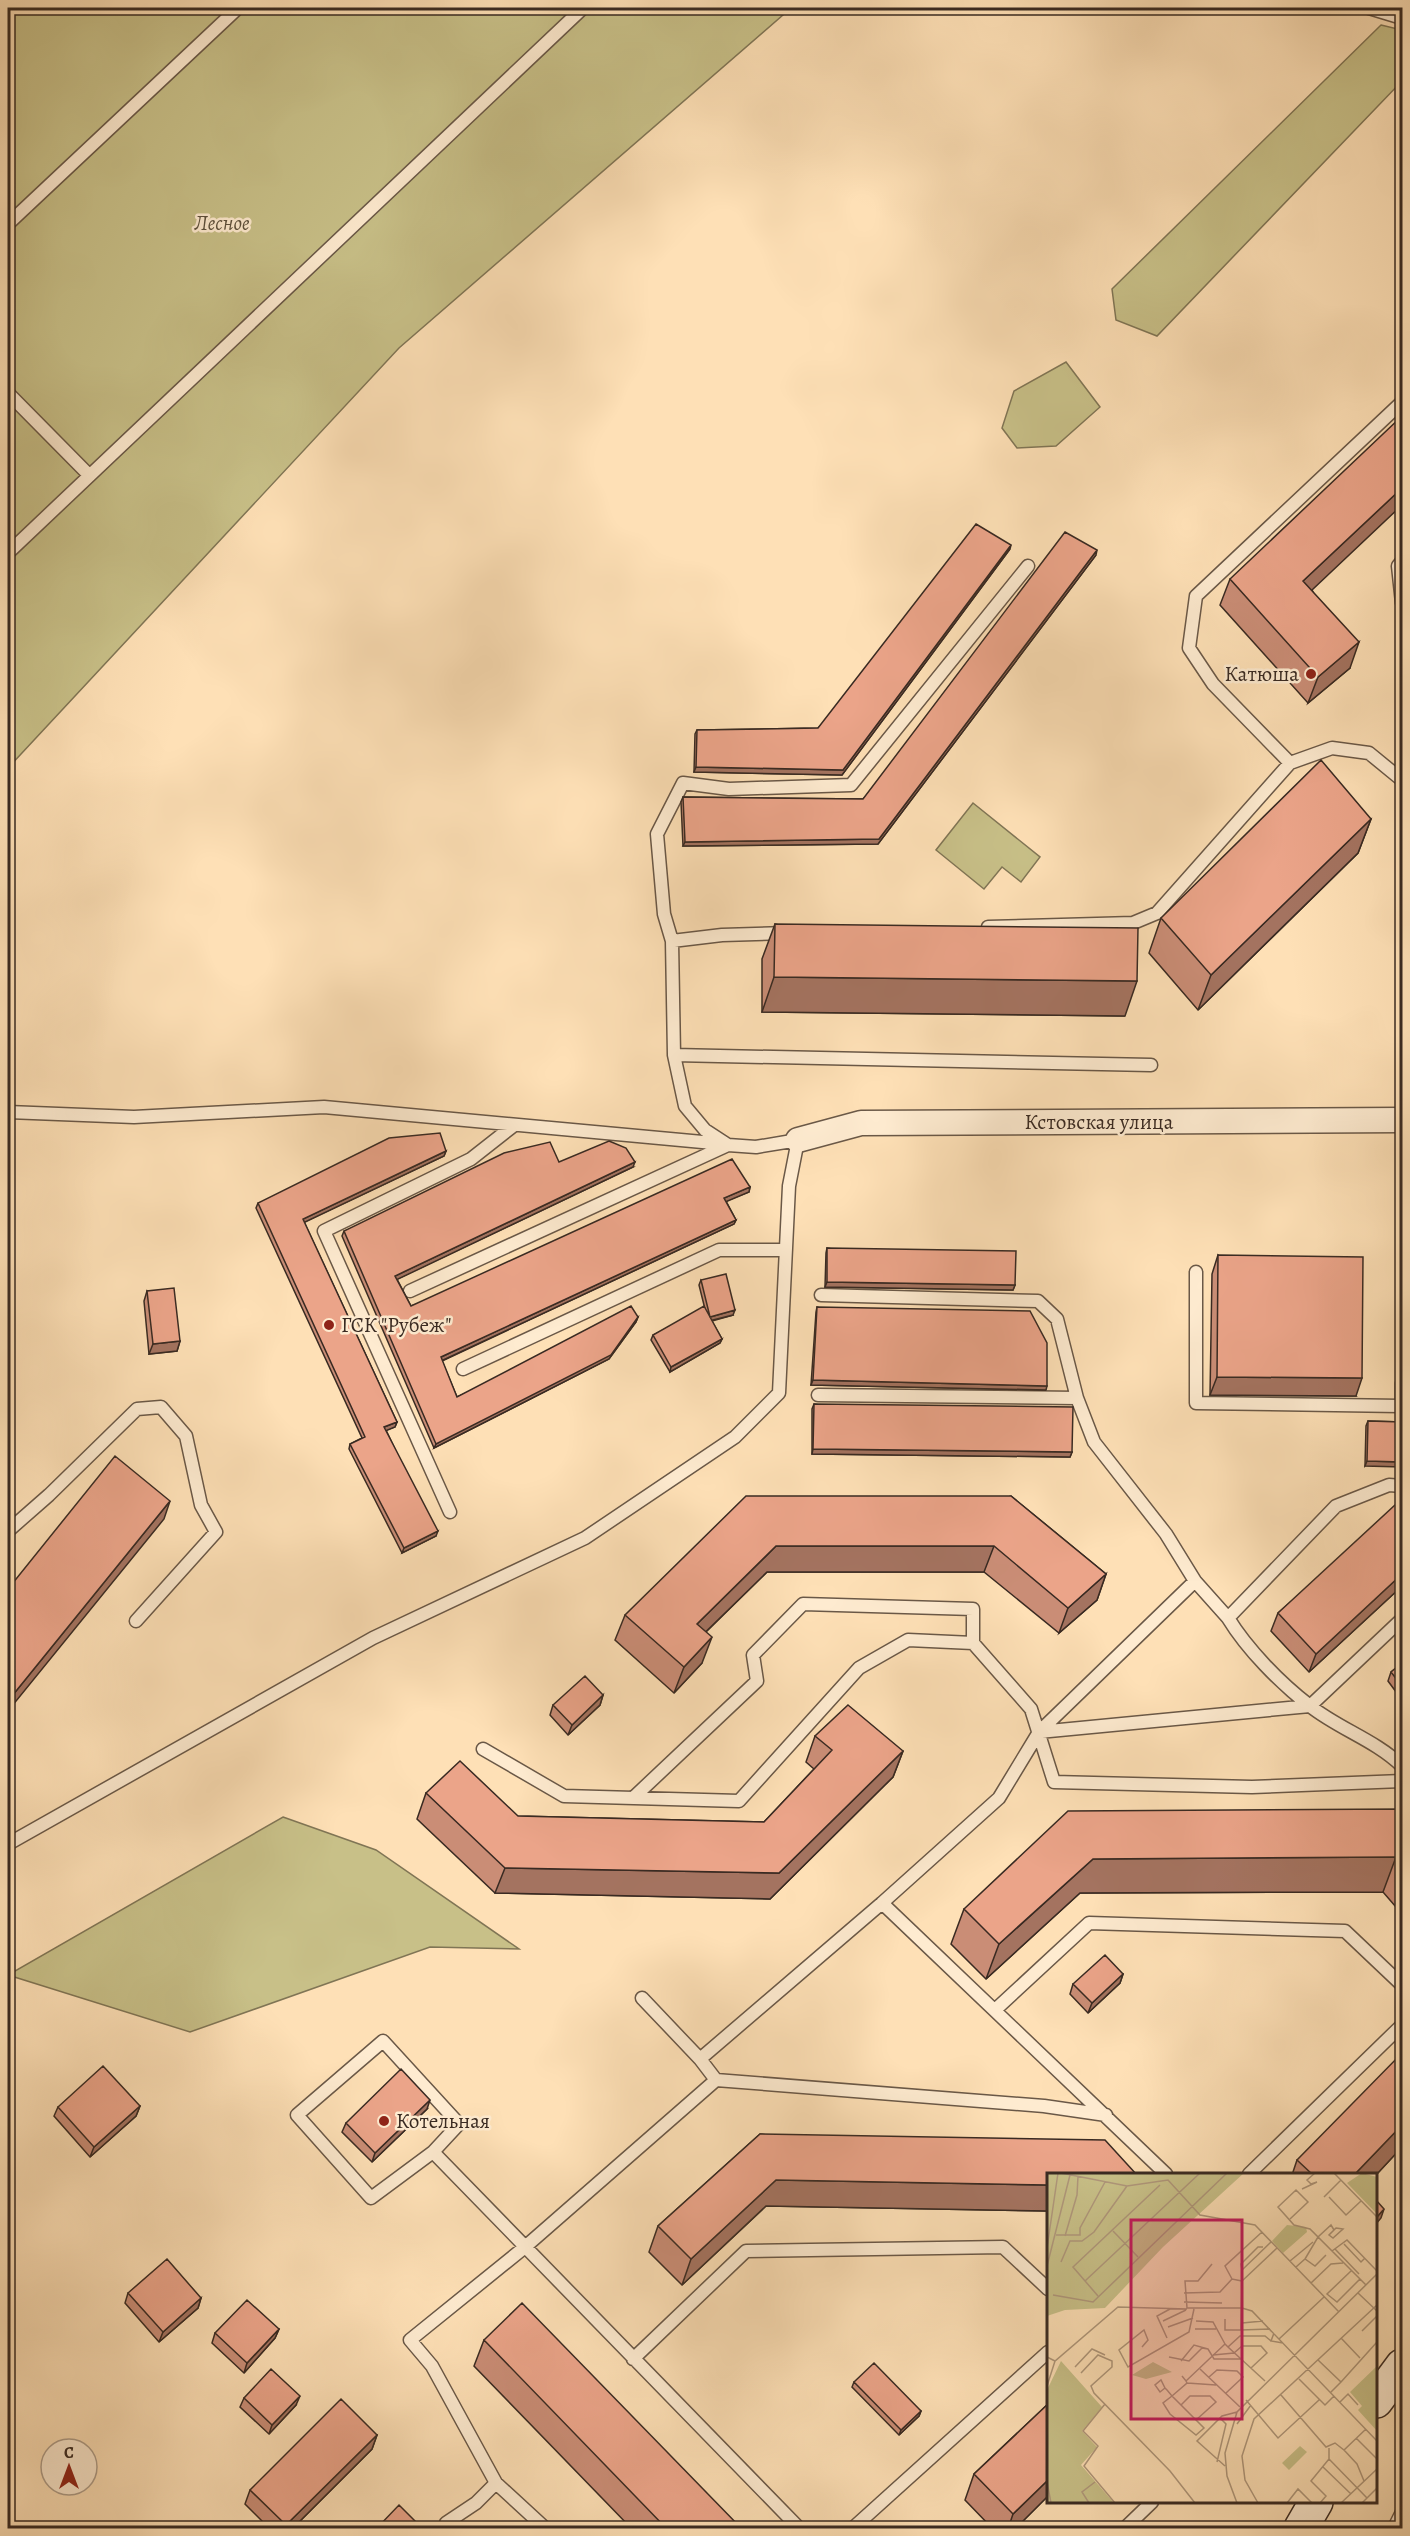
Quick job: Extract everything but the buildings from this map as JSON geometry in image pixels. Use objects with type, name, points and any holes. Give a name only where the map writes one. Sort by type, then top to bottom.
[{"type":"main road","points":[[1301,2529],[1315,2503]]},
{"type":"street","name":"Кстовская улица","points":[[798,1140],[861,1123],[1402,1120]]},
{"type":"lane","points":[[8,224],[238,8]]},
{"type":"lane","points":[[8,553],[583,8]]},
{"type":"lane","points":[[1369,8],[1402,18]]},
{"type":"lane","points":[[8,393],[89,475]]},
{"type":"lane","points":[[1290,763],[1213,684],[1189,648],[1196,596],[1402,402]]},
{"type":"lane","points":[[1402,561],[1398,566],[1402,603]]},
{"type":"lane","points":[[728,1145],[705,1130],[686,1106],[674,1055],[672,942],[664,914],[657,834],[683,783],[729,789],[851,785],[1028,566]]},
{"type":"lane","points":[[980,927],[1133,923],[1157,913],[1290,763],[1332,748],[1369,753],[1402,780]]},
{"type":"lane","points":[[672,942],[722,935],[804,933]]},
{"type":"lane","points":[[674,1055],[1151,1065]]},
{"type":"lane","points":[[8,1112],[134,1117],[324,1107],[756,1147],[798,1140],[789,1186],[779,1393],[735,1437],[585,1538],[373,1638],[8,1844]]},
{"type":"lane","points":[[450,1512],[324,1231],[471,1159],[513,1126]]},
{"type":"lane","points":[[410,1290],[728,1145]]},
{"type":"lane","points":[[463,1369],[719,1250],[786,1250]]},
{"type":"lane","points":[[1196,1272],[1196,1403],[1401,1406],[1402,1383]]},
{"type":"lane","points":[[821,1295],[1038,1301],[1057,1319],[1077,1398],[1094,1442],[1166,1534],[1195,1581],[1228,1618],[1242,1642],[1310,1706],[1386,1750],[1402,1766]]},
{"type":"lane","points":[[818,1395],[1077,1398]]},
{"type":"lane","points":[[8,1531],[49,1495],[137,1409],[161,1407],[186,1436],[201,1505],[216,1532],[136,1621]]},
{"type":"lane","points":[[1228,1618],[1336,1506],[1389,1485],[1402,1486]]},
{"type":"lane","points":[[700,2059],[882,1903],[999,1798],[1038,1732],[1195,1581]]},
{"type":"lane","points":[[633,1798],[757,1681],[753,1654],[803,1604],[973,1609],[973,1643],[1031,1709],[1054,1782],[1252,1787],[1402,1781]]},
{"type":"lane","points":[[1038,1732],[1310,1706],[1402,1619]]},
{"type":"lane","points":[[483,1749],[564,1796],[739,1801],[859,1668],[908,1640],[973,1643]]},
{"type":"lane","points":[[882,1903],[1164,2173]]},
{"type":"lane","points":[[995,2010],[1089,1923],[1345,1931],[1402,1985]]},
{"type":"lane","points":[[642,1998],[700,2059],[716,2080]]},
{"type":"lane","points":[[1251,2173],[1402,2025]]},
{"type":"lane","points":[[383,2042],[459,2124],[433,2152],[371,2198],[297,2115],[383,2042]]},
{"type":"lane","points":[[544,2529],[496,2483],[432,2366],[410,2340],[525,2247],[716,2080],[1044,2106],[1106,2115]]},
{"type":"lane","points":[[433,2152],[799,2529]]},
{"type":"lane","points":[[633,2359],[746,2251],[1003,2247],[1047,2288]]},
{"type":"lane","points":[[853,2529],[1047,2353]]},
{"type":"lane","points":[[446,2523],[476,2503],[496,2483]]},
{"type":"lane","points":[[1129,2527],[1151,2503]]},
{"type":"lane","points":[[1394,2529],[1402,2512]]},
{"type":"green space","name":"Лесное","points":[[8,8],[791,8],[399,348],[8,768]]},
{"type":"green space","points":[[1381,25],[1402,30],[1402,81],[1157,336],[1116,320],[1112,289]]},
{"type":"green space","points":[[1066,362],[1100,407],[1056,446],[1017,448],[1002,428],[1014,391]]},
{"type":"green space","points":[[973,803],[1040,857],[1021,882],[1002,867],[984,889],[936,850]]},
{"type":"green space","points":[[283,1817],[376,1850],[519,1949],[430,1947],[190,2032],[8,1975]]},
{"type":"place","name":"Катюша","points":[[1311,674]]},
{"type":"place","name":"ГСК \"Рубеж\"","points":[[329,1325]]},
{"type":"place","name":"Котельная","points":[[384,2121]]}]
